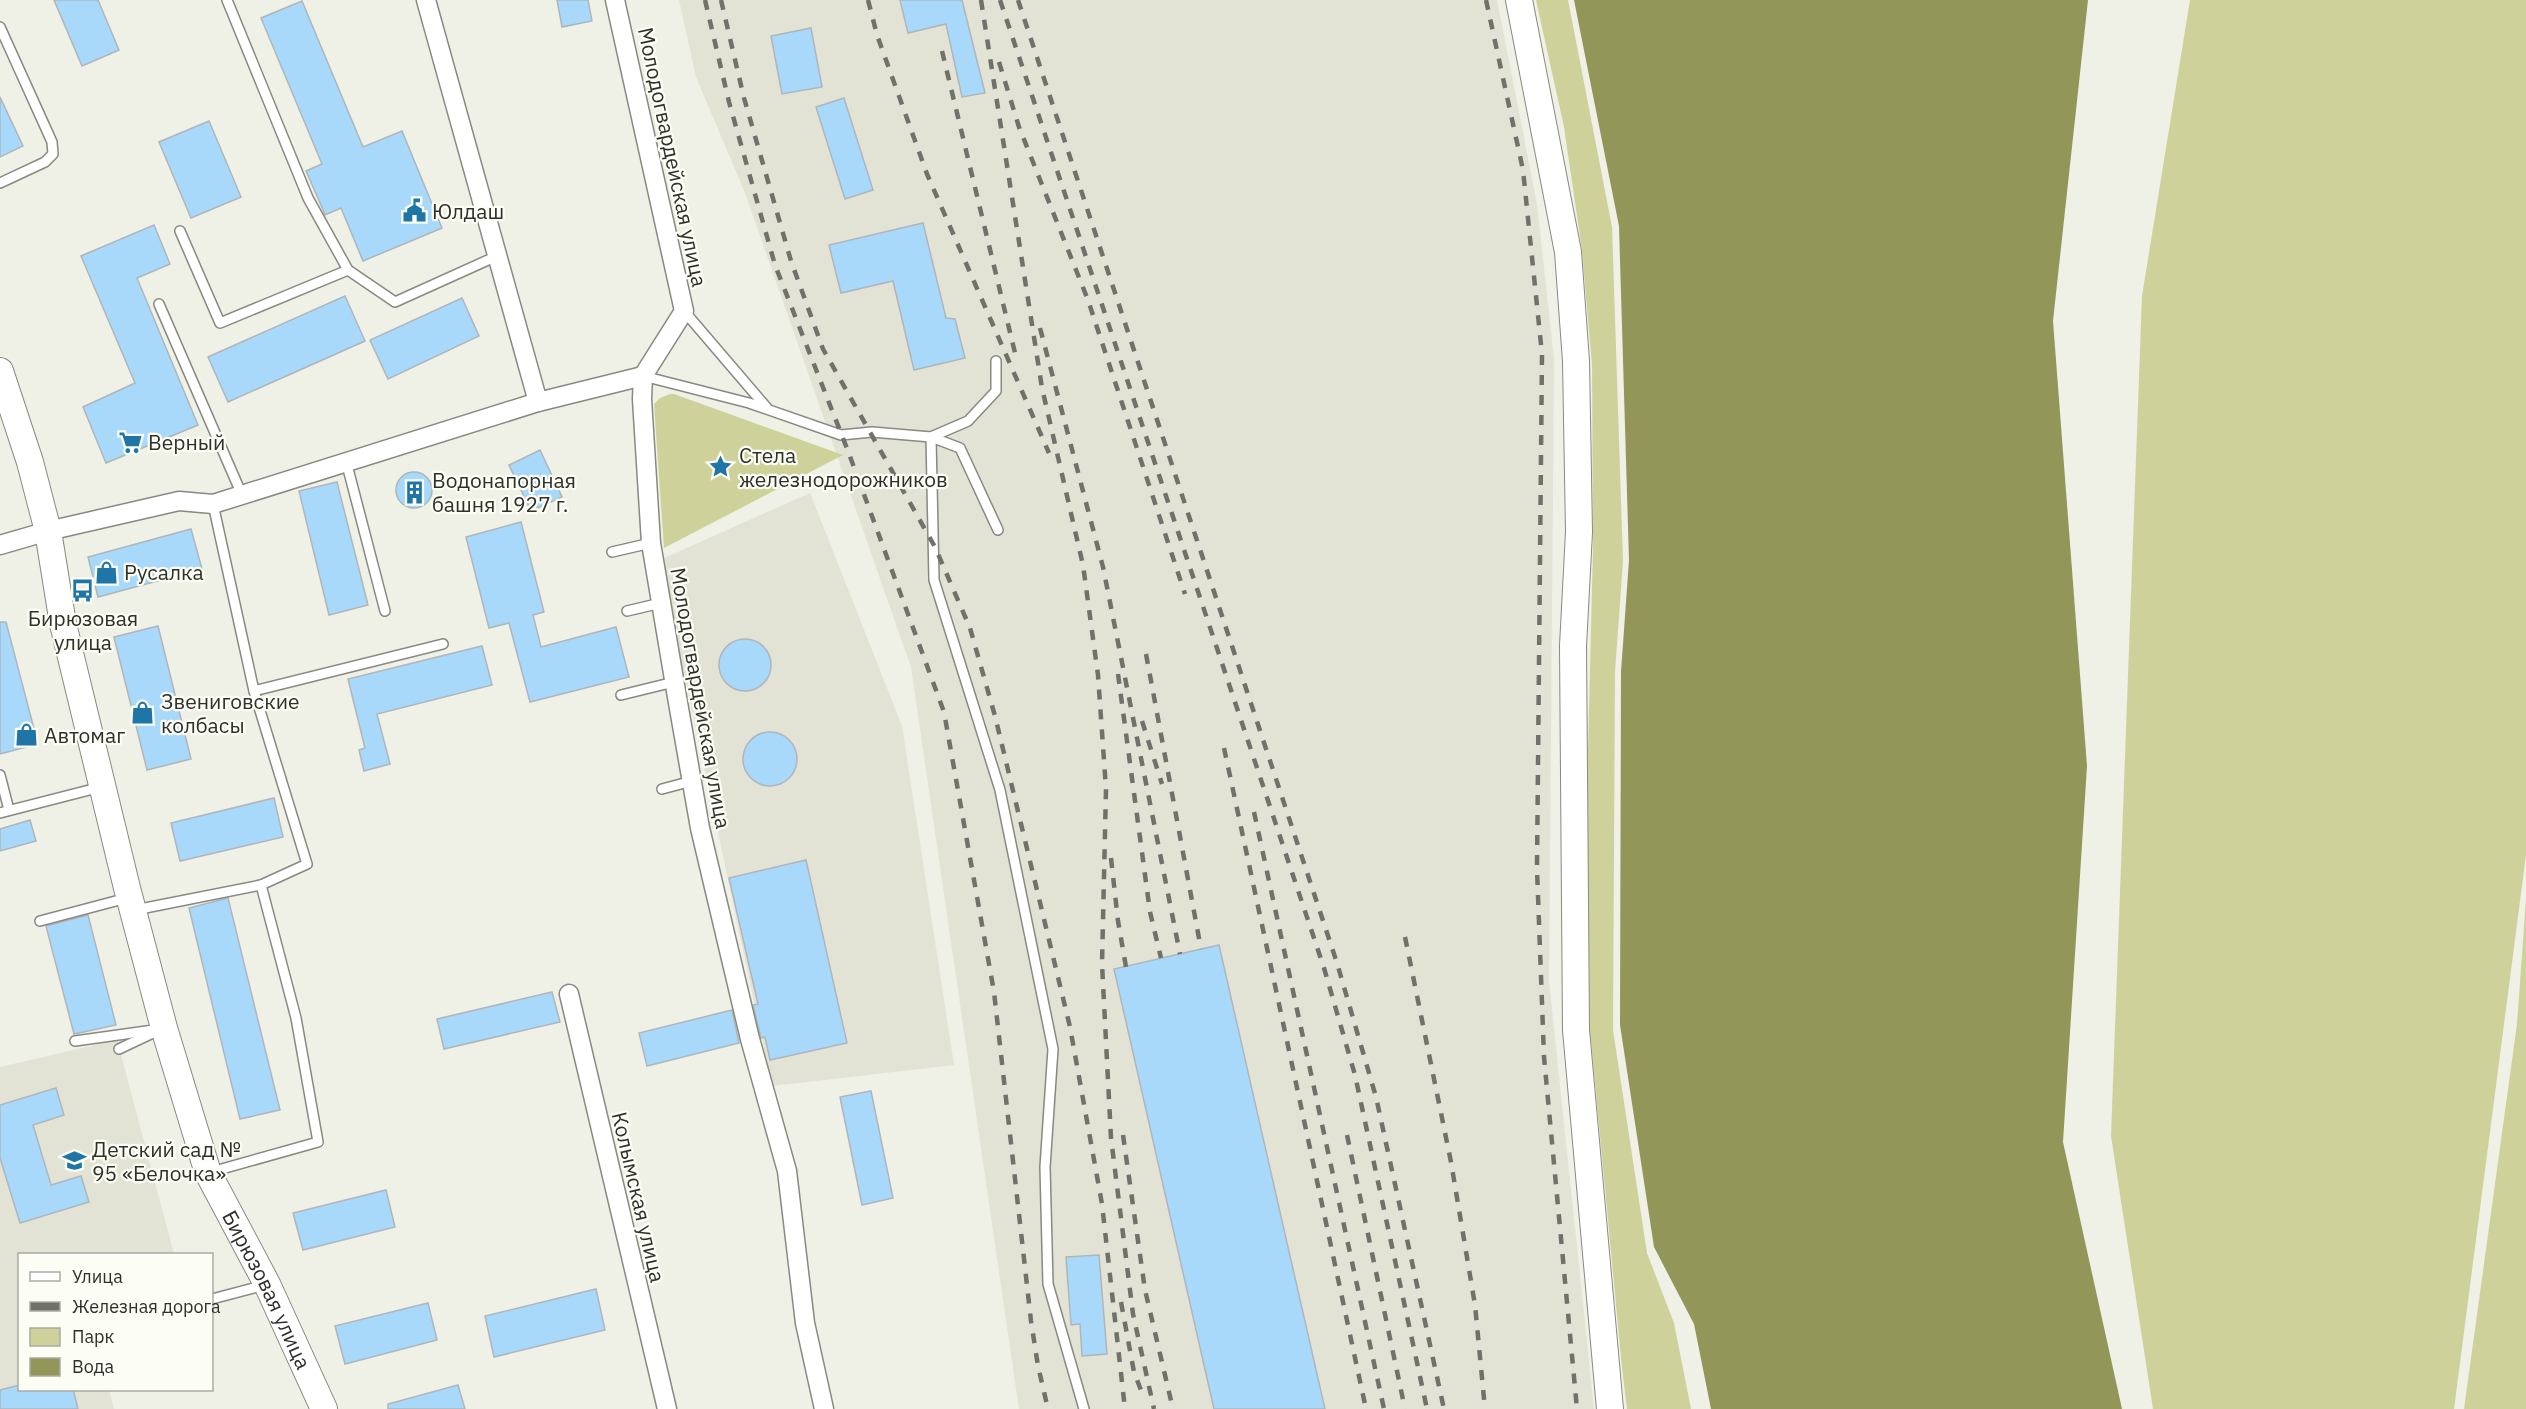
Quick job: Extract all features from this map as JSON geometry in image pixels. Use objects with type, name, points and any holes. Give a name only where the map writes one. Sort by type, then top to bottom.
[{"type":"main road","points":[[1519,0],[1568,252],[1576,361],[1578,532],[1573,646],[1576,1030],[1610,1409]]},
{"type":"main road","name":"Бирюзовая улица","points":[[0,371],[30,462],[48,531],[63,624],[131,904],[164,1028],[208,1173],[267,1284],[324,1409]]},
{"type":"street","points":[[426,0],[538,402]]},
{"type":"street","name":"Молодогвардейская улица","points":[[615,0],[684,311],[643,376],[651,543],[700,828],[748,1028],[787,1170],[805,1323],[824,1409]]},
{"type":"street","points":[[0,545],[48,531],[178,501],[213,504],[538,402],[643,376]]},
{"type":"street","name":"Колымская улица","points":[[569,994],[667,1409]]},
{"type":"lane","points":[[227,0],[308,198],[348,270],[395,302],[497,256]]},
{"type":"lane","points":[[0,27],[52,142],[53,154],[45,162],[0,183]]},
{"type":"lane","points":[[180,231],[220,323],[348,270]]},
{"type":"lane","points":[[159,304],[242,495]]},
{"type":"lane","points":[[684,311],[769,410]]},
{"type":"lane","points":[[932,437],[968,421],[996,391],[996,361]]},
{"type":"lane","points":[[643,376],[769,410],[841,435],[872,432],[932,437],[960,448],[998,530]]},
{"type":"lane","points":[[932,437],[934,580],[1000,790],[1053,1049],[1045,1167],[1048,1284],[1084,1409]]},
{"type":"lane","points":[[346,461],[385,611]]},
{"type":"lane","points":[[40,921],[131,904],[261,885],[307,864],[254,691],[213,504]]},
{"type":"lane","points":[[612,552],[651,543]]},
{"type":"lane","points":[[627,611],[661,603]]},
{"type":"lane","points":[[254,691],[443,644]]},
{"type":"lane","points":[[621,695],[674,682]]},
{"type":"lane","points":[[0,775],[5,811],[104,786]]},
{"type":"lane","points":[[662,789],[692,781]]},
{"type":"lane","points":[[208,1173],[318,1142],[296,1018],[261,885]]},
{"type":"lane","points":[[75,1041],[164,1028]]},
{"type":"lane","points":[[119,1049],[164,1028]]},
{"type":"lane","points":[[213,1299],[267,1284]]},
{"type":"shaded area","points":[[679,0],[1497,0],[1537,204],[1554,359],[1549,981],[1594,1409],[1019,1409],[911,667],[745,193],[696,77]]},
{"type":"shaded area","points":[[810,493],[902,726],[954,1065],[772,1086],[660,560]]},
{"type":"shaded area","name":"Детский сад № 95 «Белочка»","points":[[117,1040],[174,1253],[18,1253],[18,1391],[109,1391],[114,1409],[0,1409],[0,1067]]},
{"type":"green space","points":[[1536,0],[1568,0],[1612,227],[1623,561],[1615,672],[1613,1030],[1647,1253],[1674,1323],[1691,1409],[1627,1409],[1622,1368],[1590,1030],[1587,791],[1593,547],[1592,365],[1582,250],[1564,127]]},
{"type":"green space","points":[[2190,0],[2526,0],[2526,855],[2454,1409],[2153,1409],[2111,1136],[2142,296]]},
{"type":"green space","points":[[670,394],[843,455],[664,548],[654,404],[660,398]]},
{"type":"green space","points":[[2526,899],[2526,1409],[2464,1409],[2517,1024]]},
{"type":"water","points":[[1574,0],[2088,0],[2053,321],[2087,766],[2063,1142],[2122,1409],[1711,1409],[1694,1324],[1654,1247],[1620,1025],[1621,672],[1629,560],[1619,226]]},
{"type":"building","points":[[54,0],[98,0],[119,50],[82,66]]},
{"type":"building","points":[[557,0],[588,0],[592,21],[562,27]]},
{"type":"building","points":[[900,0],[962,0],[985,93],[962,97],[946,24],[908,33]]},
{"type":"building","points":[[302,1],[363,147],[402,131],[442,228],[363,261],[341,208],[325,215],[306,171],[322,164],[261,18]]},
{"type":"building","points":[[811,28],[822,87],[782,94],[771,36]]},
{"type":"building","points":[[0,97],[23,146],[0,157]]},
{"type":"building","points":[[844,98],[873,190],[845,199],[816,107]]},
{"type":"building","points":[[209,121],[241,197],[191,218],[159,142]]},
{"type":"building","points":[[923,223],[946,318],[955,319],[965,358],[914,370],[893,281],[841,293],[829,245]]},
{"type":"building","points":[[154,225],[170,264],[137,278],[198,425],[106,463],[83,407],[135,383],[81,256]]},
{"type":"building","points":[[345,296],[365,341],[228,402],[208,357]]},
{"type":"building","points":[[462,298],[479,336],[388,379],[370,340]]},
{"type":"building","points":[[540,450],[562,497],[531,511],[509,465]]},
{"type":"building","name":"Водонапорная башня 1927 г.","points":[[414,472],[426,478],[432,490],[426,502],[414,508],[402,502],[396,490],[402,478]]},
{"type":"building","points":[[337,482],[368,605],[329,615],[299,491]]},
{"type":"building","points":[[521,522],[544,612],[533,615],[541,647],[616,627],[629,677],[530,702],[509,623],[489,628],[466,537]]},
{"type":"building","points":[[191,529],[202,569],[98,597],[88,557]]},
{"type":"building","points":[[0,622],[6,622],[38,744],[0,754]]},
{"type":"building","points":[[158,626],[191,759],[147,770],[114,637]]},
{"type":"building","points":[[740,639],[750,639],[764,646],[771,665],[764,684],[750,691],[740,691],[730,687],[723,680],[719,670],[719,660],[723,650],[730,643]]},
{"type":"building","points":[[482,646],[492,685],[377,714],[390,764],[364,771],[359,750],[365,748],[348,679]]},
{"type":"building","points":[[770,732],[789,740],[797,759],[789,778],[770,786],[751,778],[743,759],[751,740]]},
{"type":"building","points":[[274,798],[283,837],[180,861],[171,823]]},
{"type":"building","points":[[30,820],[36,841],[0,851],[0,829]]},
{"type":"building","points":[[806,860],[847,1043],[770,1060],[765,1037],[761,1038],[753,1005],[758,1004],[729,878]]},
{"type":"building","points":[[228,898],[280,1110],[240,1119],[189,908]]},
{"type":"building","points":[[88,915],[116,1025],[74,1034],[46,926]]},
{"type":"building","points":[[1219,945],[1325,1409],[1214,1409],[1114,969]]},
{"type":"building","points":[[552,992],[560,1022],[444,1049],[437,1019]]},
{"type":"building","points":[[732,1010],[739,1043],[647,1066],[639,1033]]},
{"type":"building","points":[[56,1088],[64,1115],[33,1125],[51,1185],[81,1176],[89,1202],[20,1223],[0,1158],[0,1105]]},
{"type":"building","points":[[871,1091],[893,1198],[862,1205],[840,1097]]},
{"type":"building","points":[[386,1190],[395,1227],[303,1250],[293,1213]]},
{"type":"building","points":[[1099,1255],[1107,1354],[1082,1356],[1080,1324],[1071,1325],[1066,1257]]},
{"type":"building","points":[[596,1289],[605,1330],[494,1357],[485,1316]]},
{"type":"building","points":[[428,1303],[437,1340],[345,1364],[335,1326]]},
{"type":"building","points":[[458,1385],[465,1409],[388,1409],[388,1404]]},
{"type":"building","points":[[18,1386],[18,1391],[74,1391],[78,1409],[0,1409],[0,1390]]},
{"type":"railway","points":[[705,0],[729,102],[775,265],[848,451],[944,712],[994,992],[1031,1321],[1048,1409]]},
{"type":"railway","points":[[721,0],[744,98],[791,261],[823,349],[935,547],[970,628],[995,716],[1070,1027],[1102,1204],[1125,1409]]},
{"type":"railway","points":[[868,0],[877,35],[927,174],[1049,453]]},
{"type":"railway","points":[[981,0],[1042,388],[1083,565],[1098,675],[1106,789],[1102,964],[1111,1138],[1133,1314],[1154,1409]]},
{"type":"railway","points":[[1000,0],[1324,968],[1355,1075],[1427,1409]]},
{"type":"railway","points":[[1018,0],[1337,963],[1376,1097],[1444,1409]]},
{"type":"railway","points":[[1486,0],[1523,170],[1542,354],[1537,869],[1544,1057],[1577,1409]]},
{"type":"railway","points":[[942,51],[1016,357]]},
{"type":"railway","points":[[999,62],[1019,127],[1088,300],[1185,594]]},
{"type":"railway","points":[[1040,328],[1103,567],[1180,954]]},
{"type":"railway","points":[[1146,654],[1201,949]]},
{"type":"railway","points":[[1118,674],[1150,912],[1161,958]]},
{"type":"railway","points":[[1142,721],[1162,784]]},
{"type":"railway","points":[[1224,748],[1366,1409]]},
{"type":"railway","points":[[1254,812],[1384,1409]]},
{"type":"railway","points":[[1111,858],[1126,967]]},
{"type":"railway","points":[[1405,937],[1451,1162],[1475,1305],[1485,1409]]},
{"type":"railway","points":[[1123,1135],[1145,1290],[1173,1409]]},
{"type":"railway","points":[[1347,1135],[1405,1409]]},
{"type":"railway","points":[[1121,1302],[1134,1372],[1144,1398]]},
{"type":"place","name":"Юлдаш","points":[[414,211]]},
{"type":"place","name":"Верный","points":[[130,442]]},
{"type":"place","name":"Стела железнодорожников","points":[[721,467]]},
{"type":"place","name":"Водонапорная башня 1927 г.","points":[[414,492]]},
{"type":"place","name":"Русалка","points":[[106,572]]},
{"type":"place","name":"Бирюзовая улица","points":[[83,590]]},
{"type":"place","name":"Звениговские колбасы","points":[[143,713]]},
{"type":"place","name":"Автомаг","points":[[26,735]]},
{"type":"place","name":"Детский сад № 95 «Белочка»","points":[[74,1161]]}]
